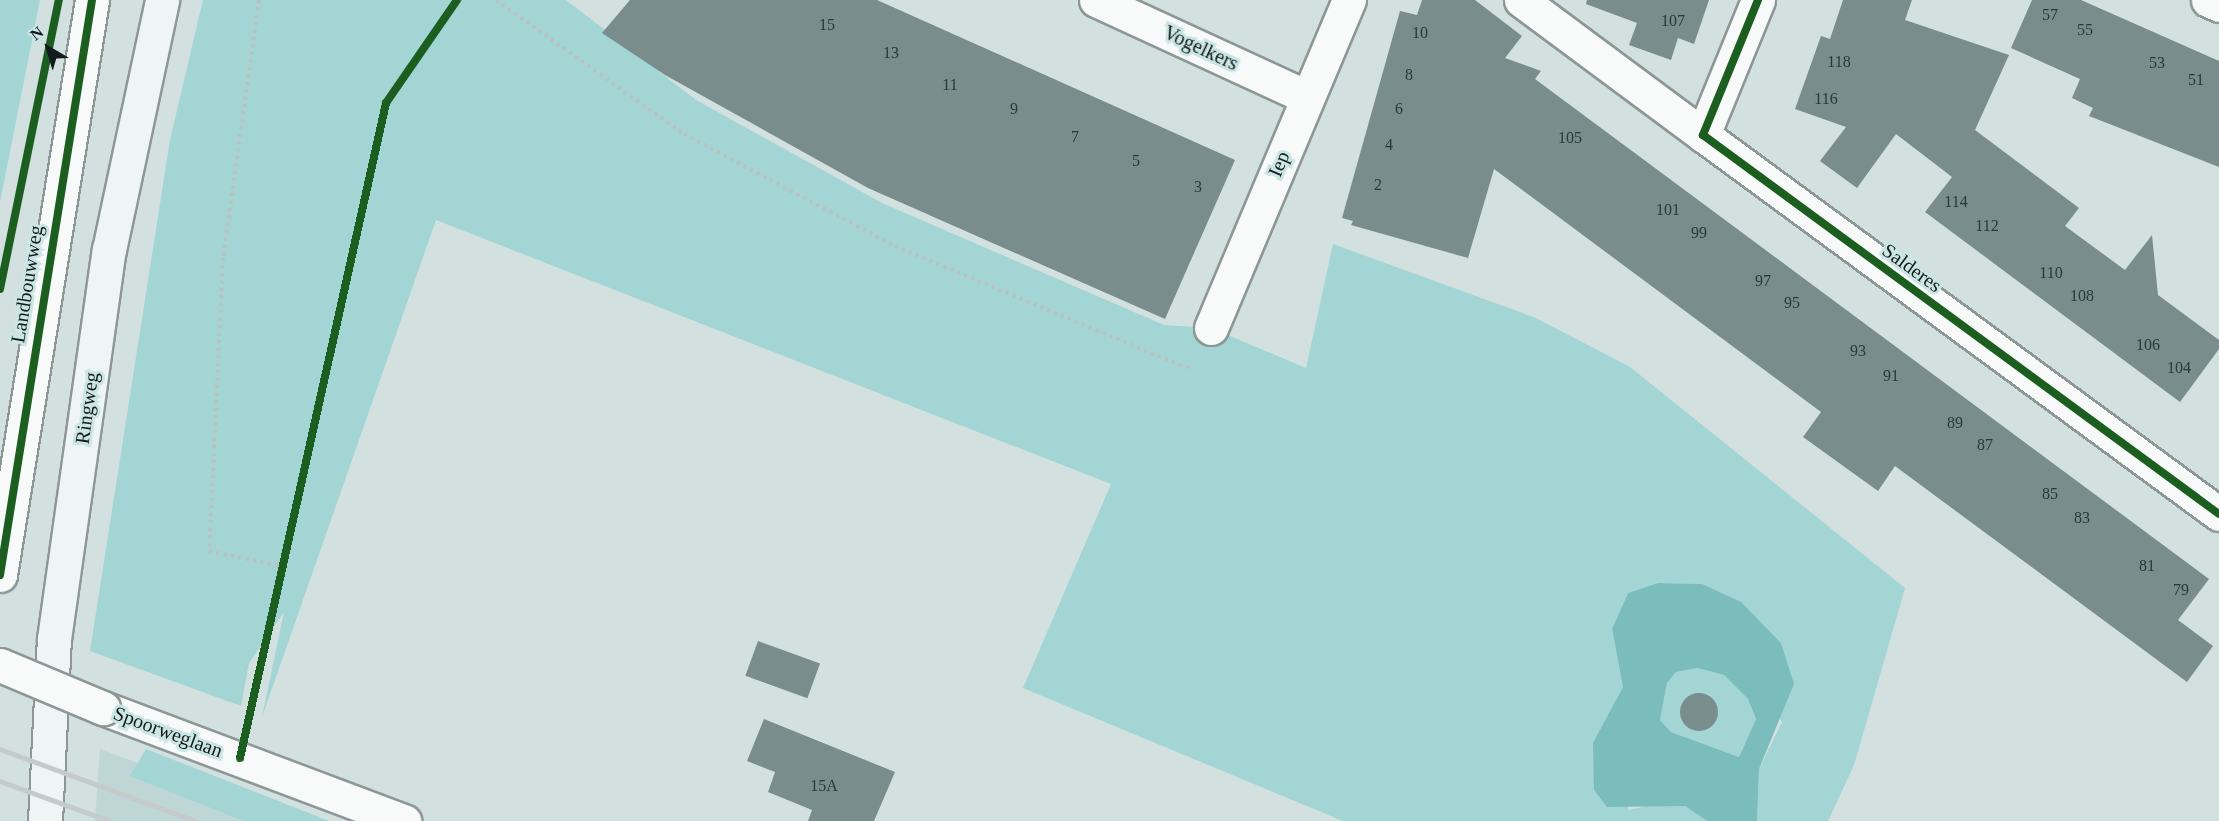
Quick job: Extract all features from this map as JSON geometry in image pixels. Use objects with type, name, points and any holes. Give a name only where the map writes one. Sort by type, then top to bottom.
[{"type":"main road","name":"Ringweg","points":[[45,821],[57,616],[109,250],[162,0]]},
{"type":"street","name":"Landbouwweg","points":[[0,575],[92,0]]},
{"type":"street","name":"Vogelkers","points":[[1095,0],[1307,97]]},
{"type":"street","name":"Iep","points":[[1211,328],[1349,0]]},
{"type":"street","name":"Salderes","points":[[1521,0],[2219,514]]},
{"type":"street","points":[[1703,135],[1758,0]]},
{"type":"street","points":[[2208,0],[2219,5]]},
{"type":"street","name":"Spoorweglaan","points":[[0,665],[103,708],[404,821]]},
{"type":"path","points":[[260,0],[223,258],[209,551],[281,566]]},
{"type":"path","points":[[496,0],[684,134],[895,246],[1187,369],[1211,328]]},
{"type":"path","points":[[279,577],[284,555]]},
{"type":"shaded area","points":[[0,0],[40,0],[0,202]]},
{"type":"shaded area","points":[[203,0],[566,0],[696,100],[882,203],[1164,325],[1211,328],[1306,368],[1333,244],[1536,318],[1630,367],[1905,588],[1854,765],[1828,821],[1757,821],[1759,769],[1782,722],[1702,584],[1658,583],[1628,593],[1612,629],[1623,687],[1601,730],[1629,810],[1655,804],[1685,806],[1707,821],[1343,821],[1023,688],[1111,484],[436,220],[262,717],[284,612],[249,663],[241,706],[90,651],[170,140]]},
{"type":"shaded area","points":[[1658,583],[1702,584],[1741,602],[1781,643],[1794,684],[1759,769],[1757,821],[1707,821],[1685,806],[1607,807],[1594,790],[1593,743],[1623,687],[1612,629],[1628,593]],"holes":[[[1697,668],[1724,675],[1748,699],[1756,719],[1739,757],[1671,732],[1660,720],[1667,683],[1676,672]]]},
{"type":"shaded area","points":[[1697,668],[1724,675],[1748,699],[1756,719],[1739,757],[1671,732],[1660,720],[1667,683],[1676,672]]},
{"type":"shaded area","points":[[100,749],[135,762],[314,821],[95,821]]},
{"type":"shaded area","points":[[146,749],[329,821],[244,821],[130,776]]},
{"type":"building","points":[[630,0],[877,0],[1235,160],[1165,319],[868,188],[665,75],[602,33]]},
{"type":"building","points":[[1422,0],[1475,0],[1522,36],[1505,58],[1541,71],[1535,79],[2209,579],[2178,620],[2213,646],[2187,682],[1895,466],[1878,491],[1803,437],[1821,412],[1494,169],[1468,258],[1351,225],[1353,221],[1342,218],[1400,11],[1417,15]]},
{"type":"building","points":[[1587,0],[1709,0],[1694,44],[1678,38],[1671,60],[1629,45],[1637,23],[1586,4]]},
{"type":"building","points":[[1843,0],[1912,0],[1905,20],[2009,55],[1975,130],[2079,208],[2065,226],[2125,270],[2152,235],[2158,295],[2219,340],[2219,349],[2180,402],[1925,212],[1952,177],[1896,134],[1857,188],[1820,161],[1846,127],[1795,109],[1821,36],[1830,39]]},
{"type":"building","points":[[2032,0],[2081,0],[2219,61],[2219,167],[2089,116],[2093,108],[2072,98],[2080,79],[2011,48]]},
{"type":"building","points":[[758,641],[820,664],[807,698],[745,676]]},
{"type":"building","points":[[1699,693],[1712,699],[1718,712],[1712,725],[1699,731],[1686,725],[1680,712],[1686,699]]},
{"type":"building","points":[[764,719],[895,772],[874,821],[808,821],[812,810],[768,792],[775,772],[747,761]]},
{"type":"railway","points":[[0,749],[196,821]]},
{"type":"railway","points":[[0,781],[110,821]]},
{"type":"cycle path","points":[[0,289],[59,0]]},
{"type":"cycle path","points":[[0,575],[92,0]]},
{"type":"cycle path","points":[[240,758],[386,103],[457,0]]},
{"type":"cycle path","points":[[1758,0],[1703,135],[2219,514]]}]
